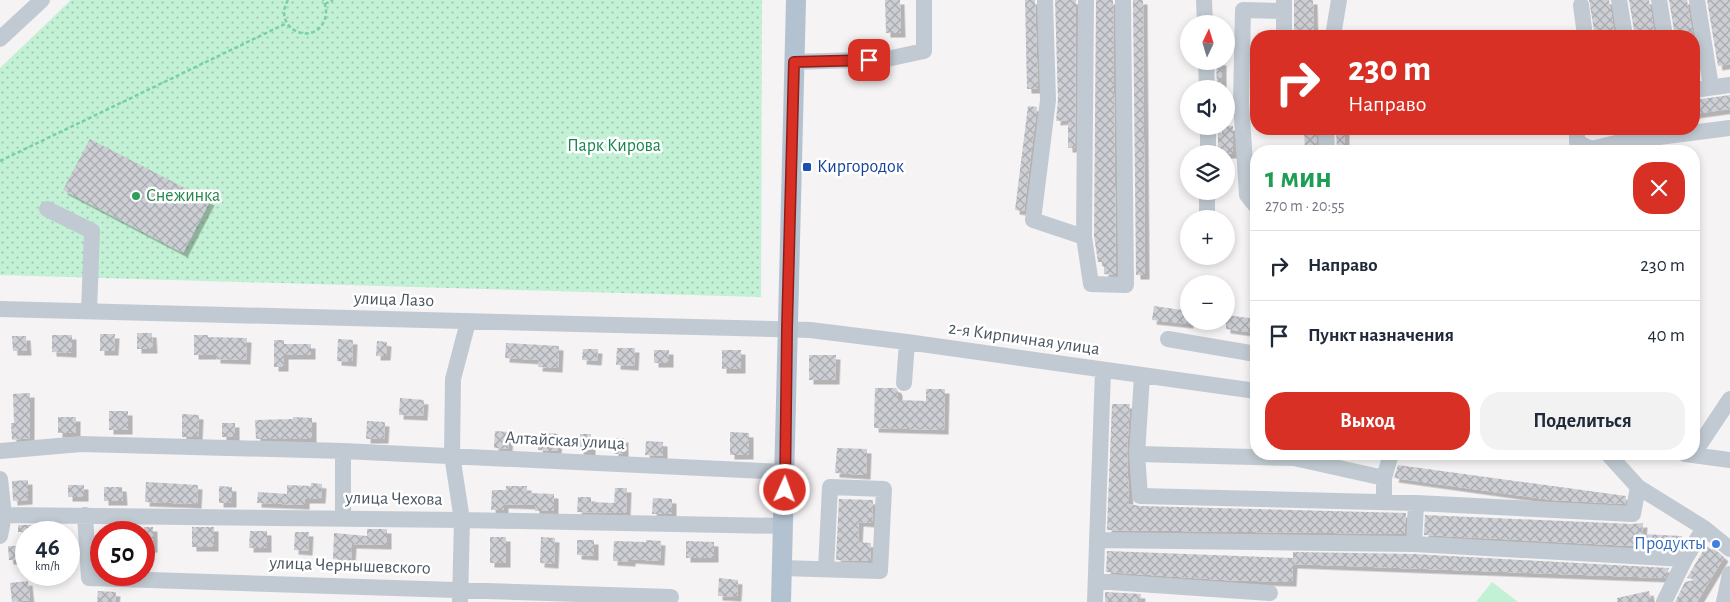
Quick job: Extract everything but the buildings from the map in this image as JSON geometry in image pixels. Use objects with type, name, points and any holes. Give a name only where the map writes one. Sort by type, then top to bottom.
[{"type":"main road","points":[[781,602],[796,0]]},
{"type":"street","points":[[0,39],[42,0]]},
{"type":"street","points":[[794,62],[888,59],[924,51],[924,0]]},
{"type":"street","points":[[1045,0],[1048,100],[1034,220],[1084,237]]},
{"type":"street","points":[[1086,0],[1084,237],[1091,284],[1126,285],[1122,0]]},
{"type":"street","points":[[1204,0],[1205,15]]},
{"type":"street","points":[[1334,30],[1339,0]]},
{"type":"street","points":[[1619,0],[1624,30]]},
{"type":"street","points":[[1659,0],[1664,30]]},
{"type":"street","points":[[1697,0],[1711,87]]},
{"type":"street","points":[[1250,199],[1246,195],[1241,102],[1243,5],[1284,6],[1284,30]]},
{"type":"street","points":[[1581,5],[1584,30]]},
{"type":"street","points":[[1700,89],[1730,85]]},
{"type":"street","points":[[1235,106],[1241,102]]},
{"type":"street","points":[[1700,132],[1730,128]]},
{"type":"street","points":[[1577,135],[1577,142],[1582,145]]},
{"type":"street","points":[[1609,145],[1675,135]]},
{"type":"street","points":[[46,209],[92,231],[89,312]]},
{"type":"street","name":"улица Лазо","points":[[0,309],[787,329]]},
{"type":"street","points":[[460,596],[462,520],[452,455],[454,379],[468,322]]},
{"type":"street","name":"2-я Кирпичная улица","points":[[787,329],[907,342],[1250,390]]},
{"type":"street","points":[[1168,339],[1250,353]]},
{"type":"street","points":[[904,383],[907,342]]},
{"type":"street","points":[[1095,602],[1103,370]]},
{"type":"street","points":[[1142,376],[1137,454],[1140,496],[1416,503],[1633,514],[1638,487]]},
{"type":"street","points":[[1700,441],[1730,399]]},
{"type":"street","name":"Алтайская улица","points":[[0,451],[81,444],[343,451],[785,472]]},
{"type":"street","points":[[343,451],[344,518]]},
{"type":"street","points":[[1137,454],[1250,457]]},
{"type":"street","points":[[1700,455],[1730,460]]},
{"type":"street","points":[[1303,460],[1384,478]]},
{"type":"street","points":[[1384,502],[1384,478],[1389,460]]},
{"type":"street","points":[[1613,460],[1638,487],[1704,528],[1730,549]]},
{"type":"street","points":[[0,479],[4,515],[0,536]]},
{"type":"street","points":[[782,568],[880,571],[884,488],[830,487],[826,569]]},
{"type":"street","points":[[1414,544],[1416,503]]},
{"type":"street","name":"улица Чехова","points":[[4,515],[344,518],[784,526]]},
{"type":"street","name":"улица Чернышевского","points":[[85,516],[89,578],[460,596],[671,597]]},
{"type":"street","points":[[1664,602],[1685,558],[1704,528]]},
{"type":"street","points":[[1097,540],[1414,544],[1685,558]]},
{"type":"street","points":[[1724,602],[1730,574]]},
{"type":"street","points":[[1096,581],[1270,592]]},
{"type":"path","points":[[288,0],[284,8],[287,23],[298,32],[310,33],[316,31],[326,17],[323,0]]},
{"type":"path","points":[[325,4],[333,0]]},
{"type":"path","points":[[0,161],[287,23]]},
{"type":"green space","name":"Парк Кирова","points":[[71,0],[762,0],[761,297],[0,275],[0,68]]},
{"type":"green space","points":[[1492,582],[1518,602],[1476,602]]},
{"type":"place","name":"Киргородок","points":[[807,167]]},
{"type":"place","name":"Снежинка","points":[[136,196]]},
{"type":"place","name":"Продукты","points":[[1716,544]]},
{"type":"route","points":[[785,490],[794,62],[869,60]]}]
